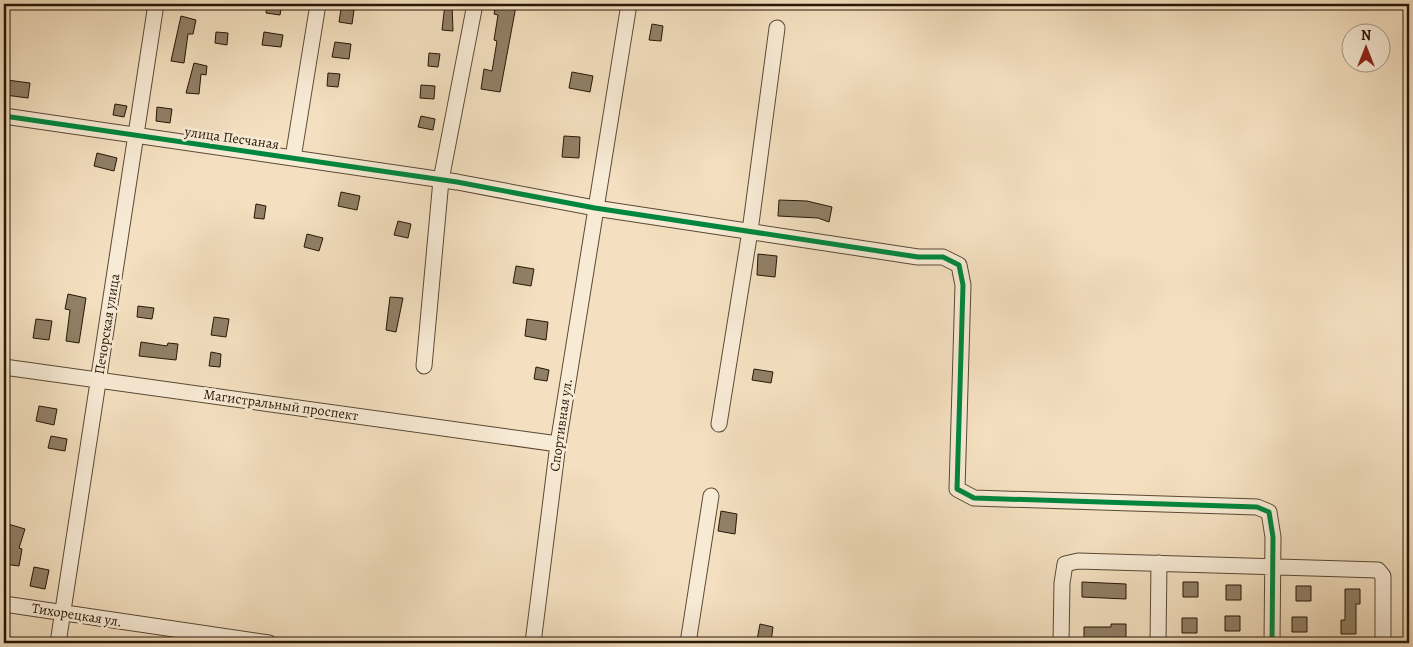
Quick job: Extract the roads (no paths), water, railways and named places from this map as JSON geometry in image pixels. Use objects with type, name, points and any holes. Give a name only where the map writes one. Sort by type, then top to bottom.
[{"type":"street","name":"Печорская улица","points":[[58,643],[156,4]]},
{"type":"street","points":[[292,158],[318,4]]},
{"type":"street","points":[[424,366],[441,180],[475,4]]},
{"type":"street","name":"Спортивная ул.","points":[[533,643],[558,444],[629,4]]},
{"type":"street","points":[[719,424],[750,232],[777,28]]},
{"type":"street","name":"улица Песчаная","points":[[4,116],[457,182],[595,208],[750,232],[918,257],[943,257],[959,266],[963,285],[957,489],[974,498],[1257,506],[1269,512],[1274,537],[1273,565]]},
{"type":"street","name":"Магистральный проспект","points":[[4,367],[558,444]]},
{"type":"street","points":[[688,643],[711,496]]},
{"type":"street","points":[[1061,643],[1062,583],[1065,564],[1078,561],[1273,565],[1378,570],[1383,576],[1383,643]]},
{"type":"street","points":[[1158,643],[1159,563]]},
{"type":"street","points":[[1272,643],[1273,565]]},
{"type":"street","name":"Тихорецкая ул.","points":[[4,604],[269,643]]}]
